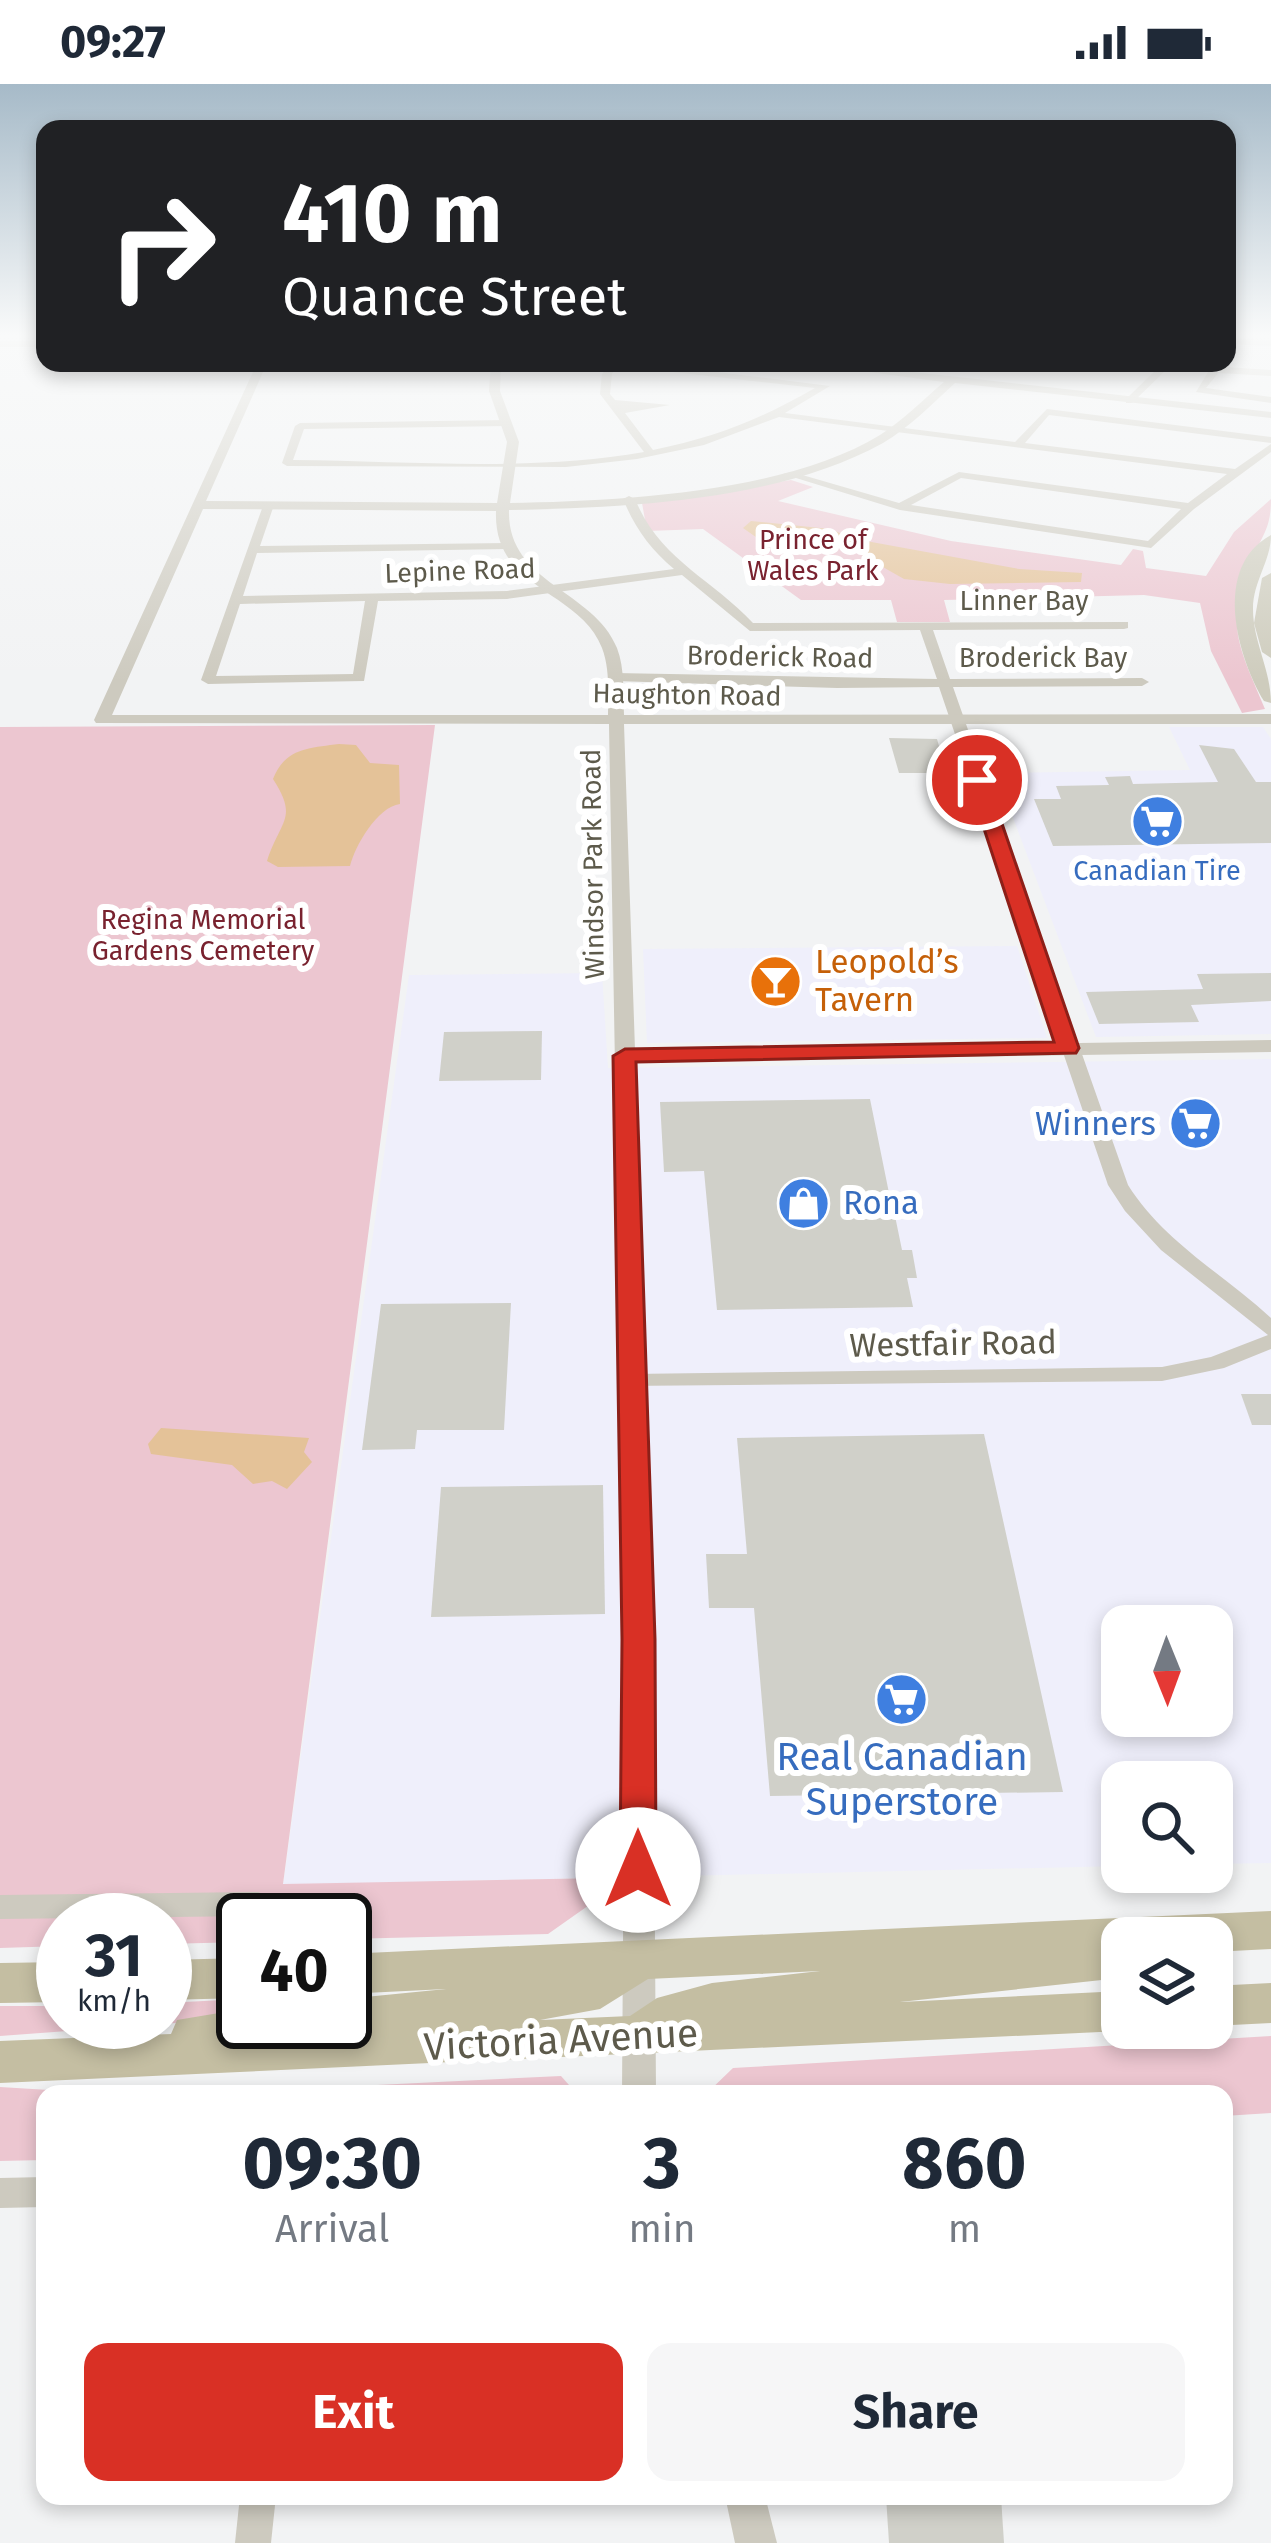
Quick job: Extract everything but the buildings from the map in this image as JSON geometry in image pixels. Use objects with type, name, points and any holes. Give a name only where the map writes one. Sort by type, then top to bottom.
[{"type":"highway","points":[[372,1973],[1271,1930]]},
{"type":"highway","points":[[1233,1946],[1271,1941]]},
{"type":"highway","points":[[639,2038],[673,2013],[712,2002],[1101,1960]]},
{"type":"highway","points":[[372,2017],[584,1995],[638,1962]]},
{"type":"highway","points":[[0,1983],[36,1982]]},
{"type":"highway","points":[[1233,2005],[1271,2003]]},
{"type":"highway","name":"Victoria Avenue","points":[[1,2062],[639,2038],[1101,2012]]},
{"type":"highway","points":[[1,2062],[216,2035]]},
{"type":"main road","points":[[1271,540],[1249,575],[1243,598],[1248,655],[1271,697]]},
{"type":"main road","points":[[1271,578],[1263,623],[1271,652]]},
{"type":"street","points":[[221,452],[196,505],[629,500],[788,474],[854,452]]},
{"type":"street","points":[[291,452],[287,463],[512,462],[656,452]]},
{"type":"street","points":[[252,550],[508,546],[504,504],[513,452]]},
{"type":"street","points":[[1078,452],[1234,472]]},
{"type":"street","points":[[788,474],[900,507],[1151,545],[1260,452]]},
{"type":"street","points":[[900,507],[959,475],[1190,507]]},
{"type":"street","name":"Linner Bay","points":[[629,500],[641,535],[732,605],[750,627],[1124,625]]},
{"type":"street","name":"Haughton Road","points":[[196,505],[102,720],[1271,719]]},
{"type":"street","points":[[268,505],[208,680],[359,679],[372,599]]},
{"type":"street","name":"Windsor Park Road","points":[[508,546],[604,635],[615,677],[639,1639],[639,2085]]},
{"type":"street","name":"Lepine Road","points":[[234,600],[555,591],[686,571]]},
{"type":"street","points":[[925,626],[1067,1048],[1131,1210],[1271,1329]]},
{"type":"street","name":"Broderick Road","points":[[615,677],[944,683]]},
{"type":"street","name":"Broderick Bay","points":[[944,683],[1142,682]]},
{"type":"street","points":[[625,1056],[1271,1046]]},
{"type":"street","name":"Westfair Road","points":[[631,1381],[1162,1374],[1216,1364],[1271,1342]]},
{"type":"street","points":[[0,1907],[216,1904]]},
{"type":"street","points":[[0,2193],[36,2192]]},
{"type":"street","points":[[253,2543],[257,2505]]},
{"type":"street","points":[[747,2505],[756,2543]]},
{"type":"shaded area","points":[[751,521],[830,529],[855,539],[1019,569],[1082,573],[1081,582],[950,584],[904,579],[844,545],[763,542],[743,528]]},
{"type":"shaded area","points":[[1169,727],[1263,727],[1271,739],[1271,1034],[1096,1037],[996,773],[1190,770]]},
{"type":"shaded area","points":[[356,745],[370,763],[399,765],[400,804],[375,820],[350,866],[278,867],[267,861],[286,812],[273,779],[278,769],[299,751]]},
{"type":"shaded area","points":[[1017,946],[1047,1038],[647,1043],[643,949]]},
{"type":"shaded area","points":[[602,973],[608,1068],[1271,1059],[1271,1863],[1233,1864],[1233,1761],[1101,1761],[1101,1866],[283,1885],[409,975]]},
{"type":"shaded area","points":[[161,1428],[309,1438],[304,1452],[312,1462],[287,1489],[272,1481],[253,1484],[232,1465],[151,1454],[148,1444]]},
{"type":"green space","name":"Prince of Wales Park","points":[[791,480],[813,487],[778,501],[951,541],[1121,565],[1133,549],[1143,551],[1146,568],[1206,576],[1234,532],[1271,499],[1268,524],[1243,581],[1237,619],[1242,653],[1265,709],[1242,713],[1211,651],[1200,603],[1144,595],[944,600],[950,622],[897,622],[891,600],[801,600],[703,529],[647,531],[642,503]]},
{"type":"green space","name":"Regina Memorial Gardens Cemetery","points":[[435,725],[283,1884],[605,1878],[592,1903],[548,1934],[372,1938],[372,1893],[216,1893],[216,1943],[192,1943],[192,1893],[36,1893],[36,1947],[0,1948],[0,727]]},
{"type":"green space","points":[[216,2000],[216,2020],[192,2022],[192,2002]]},
{"type":"green space","points":[[0,2006],[36,2006],[36,2033],[0,2036]]},
{"type":"green space","points":[[1271,2036],[1271,2113],[1233,2115],[1233,2085],[715,2085],[733,2068],[1101,2046],[1233,2049],[1233,2038]]},
{"type":"green space","points":[[561,2076],[569,2085],[377,2085]]},
{"type":"green space","points":[[0,2087],[36,2089],[36,2160],[0,2161]]},
{"type":"place","name":"Canadian Tire","points":[[1157,821]]},
{"type":"place","name":"Leopold’s Tavern","points":[[776,981]]},
{"type":"place","name":"Winners","points":[[1195,1124]]},
{"type":"place","name":"Rona","points":[[804,1203]]},
{"type":"place","name":"Real Canadian Superstore","points":[[902,1700]]},
{"type":"route","points":[[638,1870],[639,1639],[625,1056],[1067,1048],[977,780]]}]
